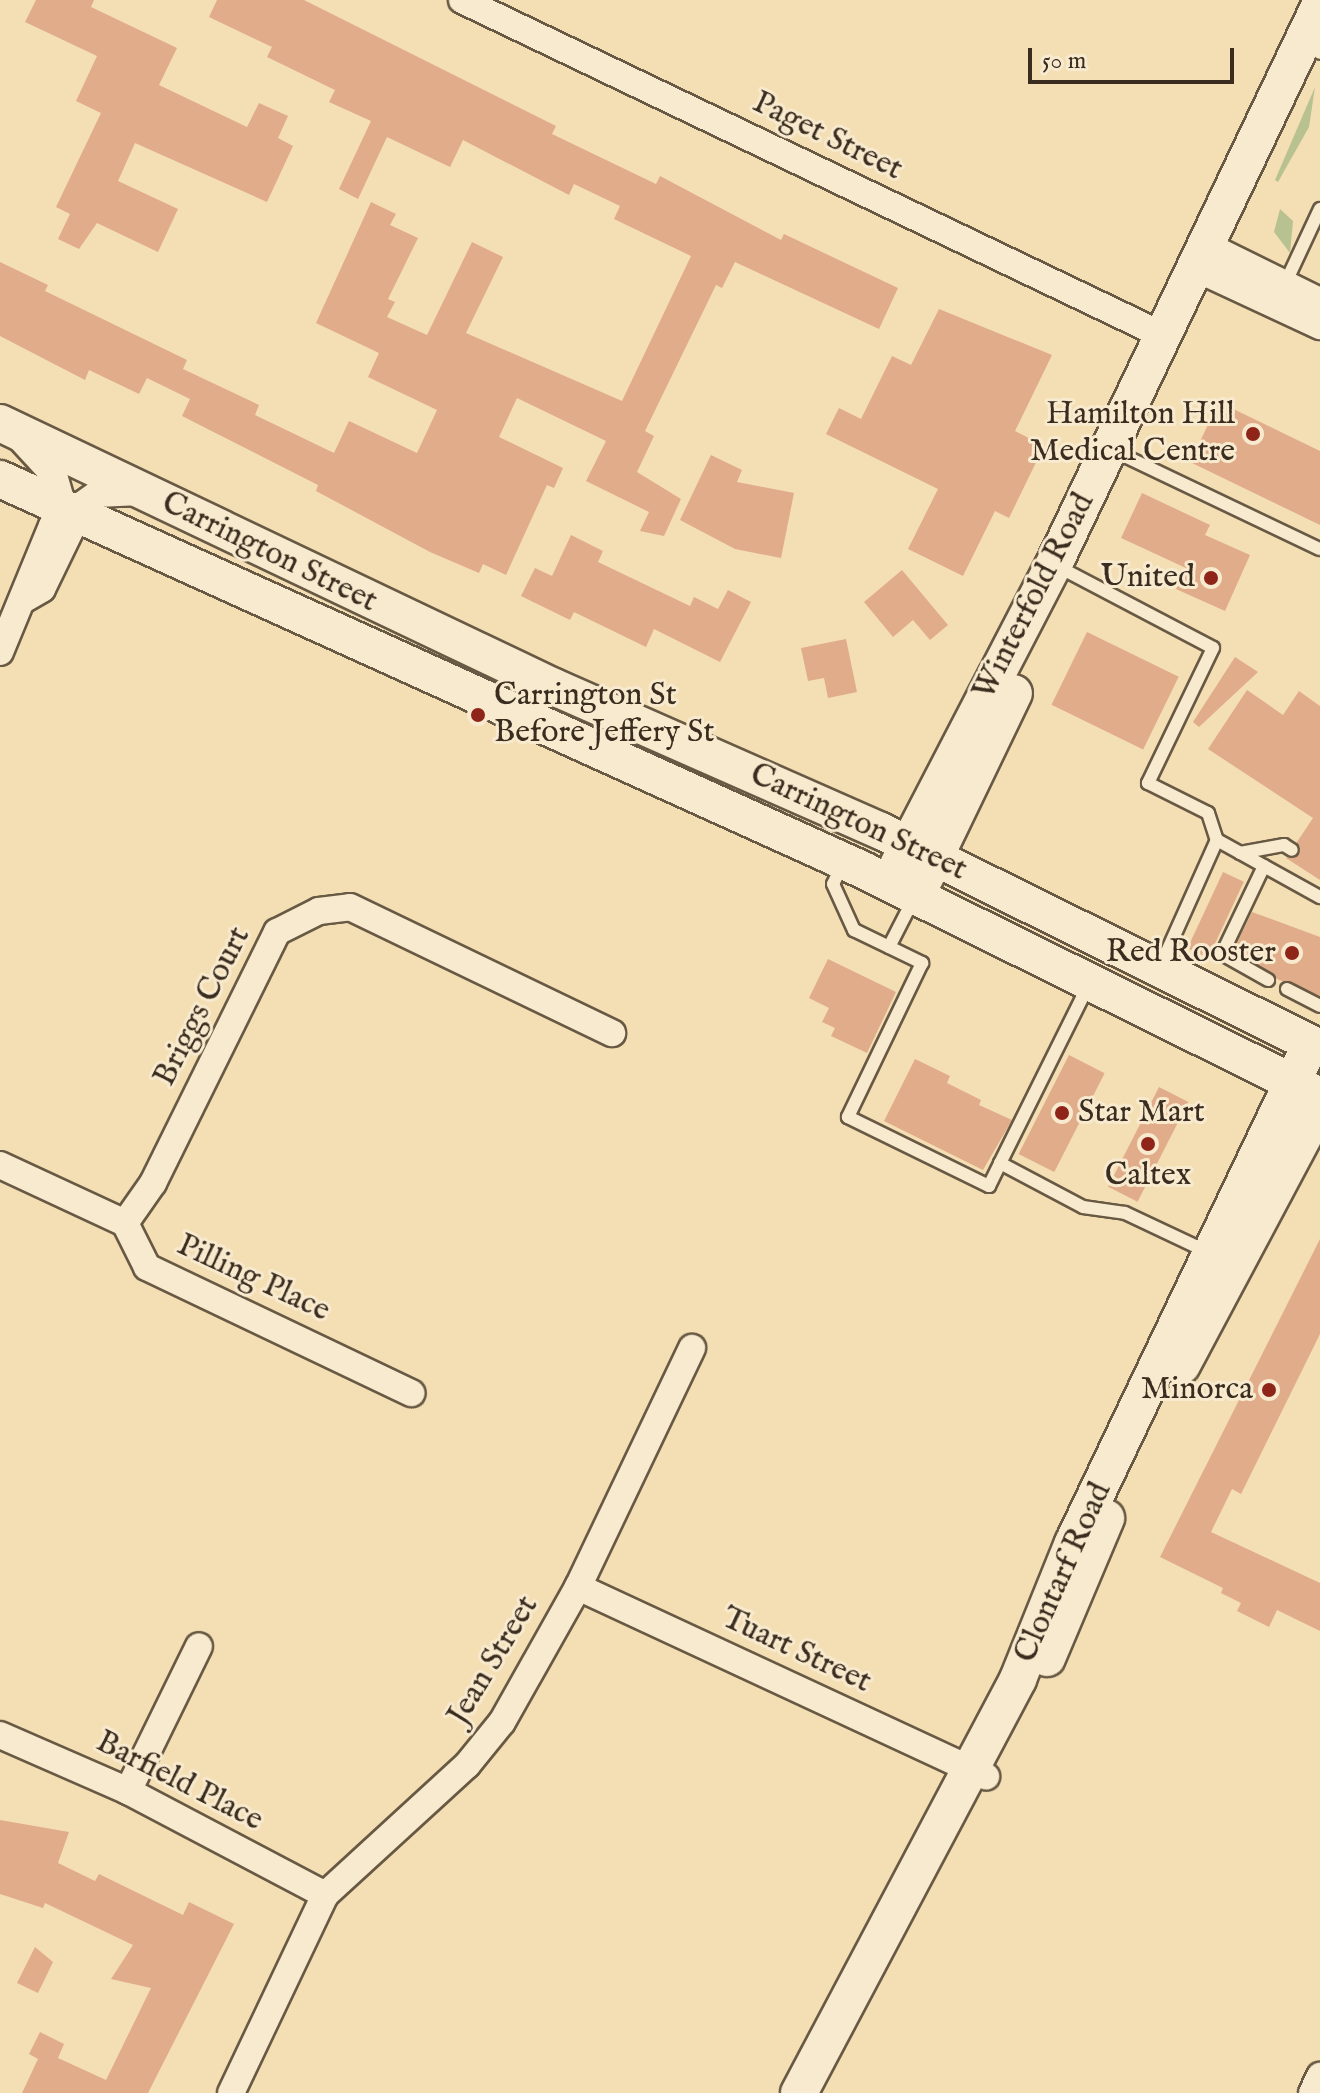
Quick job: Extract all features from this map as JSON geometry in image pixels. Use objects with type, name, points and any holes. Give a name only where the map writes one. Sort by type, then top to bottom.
[{"type":"main road","name":"Winterfold Road","points":[[1118,453],[1162,335],[1211,262],[1320,5]]},
{"type":"main road","name":"Winterfold Road","points":[[902,889],[1063,568],[1211,262],[1320,51]]},
{"type":"main road","name":"Carrington Street","points":[[6,425],[554,687],[921,851],[1316,1046]]},
{"type":"main road","name":"Carrington Street","points":[[0,479],[68,515],[844,861],[1306,1089]]},
{"type":"main road","name":"Clontarf Road","points":[[818,2093],[979,1773],[1211,1253],[1306,1089],[1316,1046]]},
{"type":"main road","name":"Clontarf Road","points":[[799,2093],[1076,1600],[1132,1459],[1320,1105]]},
{"type":"street","name":"Paget Street","points":[[462,0],[1162,335]]},
{"type":"street","points":[[1211,262],[1285,284],[1320,301]]},
{"type":"street","points":[[1211,262],[1320,326]]},
{"type":"street","points":[[6,425],[54,475],[68,515]]},
{"type":"street","points":[[0,652],[25,599],[24,581],[52,526],[97,494],[142,492]]},
{"type":"street","name":"Briggs Court","points":[[125,1223],[153,1183],[277,932],[319,911],[350,907],[612,1033]]},
{"type":"street","points":[[0,1165],[125,1223]]},
{"type":"street","name":"Pilling Place","points":[[125,1223],[147,1267],[411,1393]]},
{"type":"street","name":"Jean Street","points":[[231,2093],[325,1895],[486,1746],[578,1587],[692,1348]]},
{"type":"street","name":"Tuart Street","points":[[578,1587],[979,1773]]},
{"type":"street","points":[[128,1791],[199,1646]]},
{"type":"street","name":"Barfield Place","points":[[0,1735],[128,1791],[325,1895]]},
{"type":"street","points":[[1312,2093],[1320,2076]]},
{"type":"lane","points":[[1285,284],[1320,209]]},
{"type":"lane","points":[[1118,453],[1320,549]]},
{"type":"lane","points":[[1063,568],[1213,648],[1148,783],[1208,813],[1217,840],[1320,897]]},
{"type":"lane","points":[[1159,968],[1217,840]]},
{"type":"lane","points":[[1240,853],[1284,845],[1292,850]]},
{"type":"lane","points":[[844,861],[833,884],[854,930],[922,963],[848,1117],[989,1186],[1089,983]]},
{"type":"lane","points":[[1264,866],[1222,954],[1268,980]]},
{"type":"lane","points":[[889,947],[902,889]]},
{"type":"lane","points":[[1287,989],[1320,1006]]},
{"type":"lane","points":[[1000,1163],[1083,1207],[1125,1213],[1211,1253]]},
{"type":"green space","points":[[1315,87],[1309,127],[1278,182],[1275,180]]},
{"type":"green space","points":[[1280,209],[1293,221],[1290,253],[1274,232]]},
{"type":"building","points":[[36,0],[94,0],[91,7],[177,48],[159,85],[247,127],[259,103],[288,116],[278,138],[293,146],[267,202],[135,143],[118,181],[178,209],[158,252],[97,223],[79,249],[58,239],[70,214],[56,207],[101,113],[76,101],[97,56],[25,22]]},
{"type":"building","points":[[217,0],[304,0],[556,126],[552,134],[656,184],[660,176],[781,240],[784,234],[898,288],[879,329],[735,262],[722,288],[716,285],[645,431],[654,436],[637,472],[681,499],[664,536],[640,531],[649,512],[586,481],[606,441],[517,398],[499,437],[563,468],[554,488],[547,485],[506,575],[483,564],[479,573],[430,552],[316,491],[318,485],[182,416],[190,399],[147,378],[139,394],[89,370],[85,380],[0,336],[0,262],[48,285],[45,291],[187,360],[183,369],[259,405],[255,415],[334,453],[349,421],[417,453],[437,410],[368,377],[379,353],[316,323],[371,202],[396,214],[390,225],[418,238],[388,299],[395,302],[387,317],[427,335],[472,242],[503,257],[466,333],[622,401],[691,256],[614,219],[620,206],[574,184],[569,195],[463,140],[450,167],[387,137],[358,199],[339,189],[371,121],[329,102],[335,90],[267,57],[272,47],[209,17]]},
{"type":"building","points":[[939,309],[1052,355],[1015,431],[1044,446],[1009,518],[995,511],[963,576],[908,549],[938,489],[826,434],[839,408],[861,419],[892,356],[911,365]]},
{"type":"building","points":[[1219,402],[1320,451],[1320,525],[1190,462]]},
{"type":"building","points":[[711,455],[742,470],[737,482],[794,493],[781,558],[735,549],[680,520]]},
{"type":"building","points":[[1142,493],[1210,525],[1205,535],[1250,555],[1225,611],[1176,589],[1186,568],[1121,538]]},
{"type":"building","points":[[571,535],[603,551],[598,562],[690,606],[694,597],[718,609],[728,590],[751,602],[720,662],[654,629],[646,647],[574,612],[570,620],[521,596],[535,568],[552,576]]},
{"type":"building","points":[[902,570],[948,625],[930,640],[913,620],[893,637],[864,602]]},
{"type":"building","points":[[1087,632],[1179,677],[1143,750],[1051,705]]},
{"type":"building","points":[[846,639],[857,692],[828,698],[824,678],[808,681],[801,648]]},
{"type":"building","points":[[1235,657],[1258,672],[1199,727],[1193,722]]},
{"type":"building","points":[[1247,690],[1283,715],[1299,691],[1320,706],[1320,880],[1286,858],[1299,855],[1297,842],[1313,818],[1208,749]]},
{"type":"building","points":[[1223,872],[1244,882],[1208,958],[1188,948]]},
{"type":"building","name":"Red Rooster","points":[[1252,912],[1320,937],[1320,996],[1277,979],[1234,949]]},
{"type":"building","points":[[828,959],[896,992],[867,1053],[831,1036],[835,1028],[822,1022],[829,1008],[809,998]]},
{"type":"building","name":"Star Mart","points":[[1069,1055],[1105,1073],[1054,1172],[1019,1154]]},
{"type":"building","points":[[915,1059],[950,1076],[947,1083],[981,1100],[979,1105],[1012,1120],[983,1170],[884,1121]]},
{"type":"building","name":"Caltex","points":[[1159,1087],[1188,1102],[1138,1202],[1108,1187]]},
{"type":"building","points":[[1320,1239],[1320,1334],[1241,1494],[1232,1489],[1211,1532],[1320,1583],[1320,1631],[1277,1610],[1269,1627],[1237,1611],[1241,1603],[1221,1593],[1223,1588],[1160,1557]]},
{"type":"building","points":[[0,1820],[69,1832],[58,1863],[95,1881],[99,1874],[183,1915],[189,1902],[234,1924],[148,2093],[22,2093],[38,2059],[29,2054],[40,2032],[64,2044],[58,2058],[106,2080],[151,1988],[111,1979],[133,1945],[45,1903],[43,1908],[0,1894]]},
{"type":"building","points":[[35,1947],[53,1962],[38,1993],[17,1983]]},
{"type":"place","name":"Hamilton Hill Medical Centre","points":[[1253,434]]},
{"type":"place","name":"United","points":[[1211,578]]},
{"type":"place","name":"Carrington St Before Jeffery St","points":[[478,715]]},
{"type":"place","name":"Red Rooster","points":[[1292,953]]},
{"type":"place","name":"Star Mart","points":[[1062,1113]]},
{"type":"place","name":"Caltex","points":[[1148,1144]]},
{"type":"place","name":"Minorca","points":[[1269,1390]]}]
